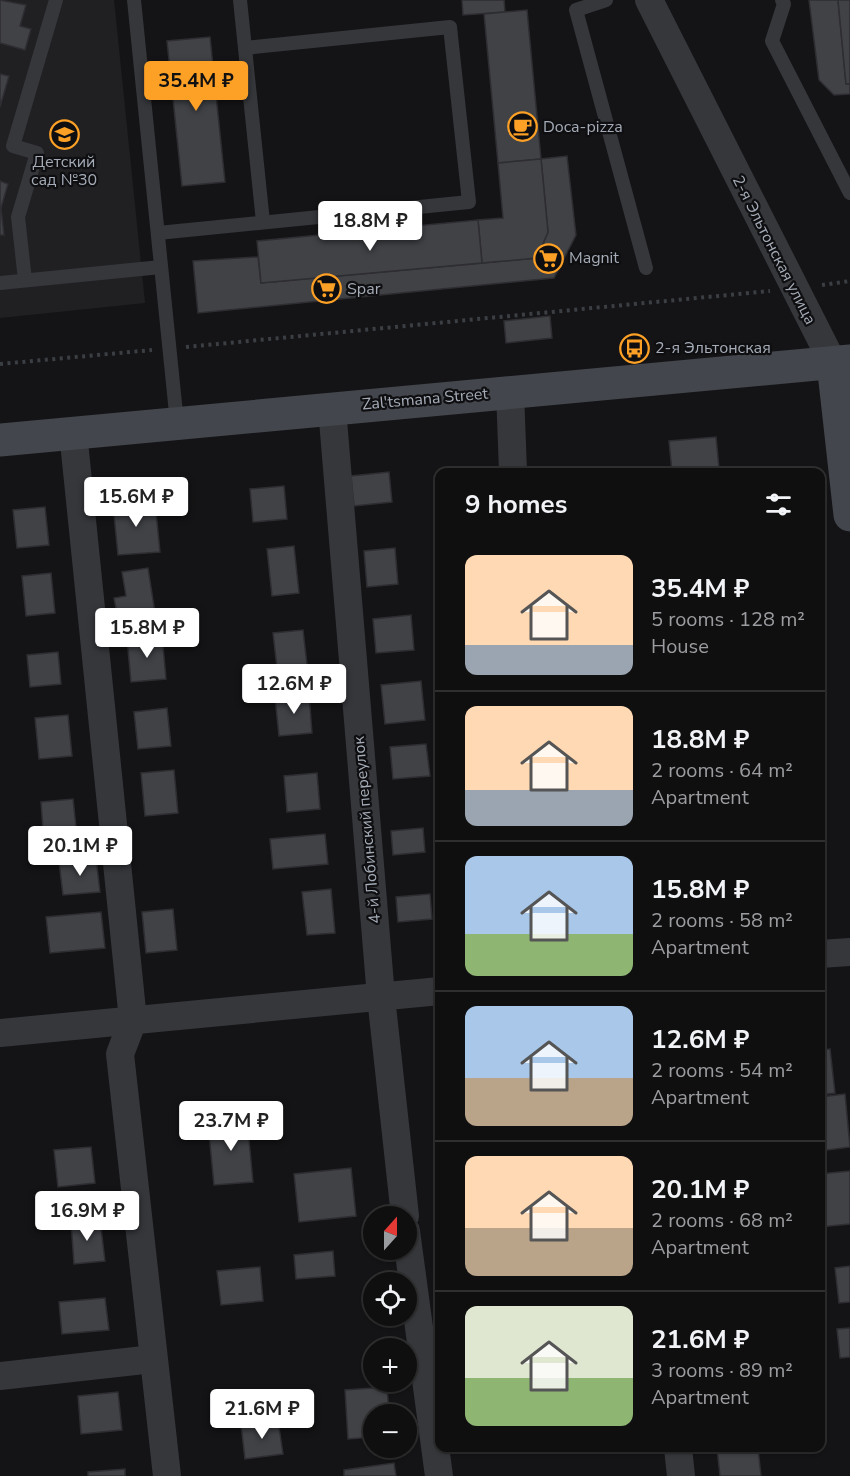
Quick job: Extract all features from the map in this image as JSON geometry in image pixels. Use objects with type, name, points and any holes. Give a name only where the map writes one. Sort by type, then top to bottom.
[{"type":"street","name":"2-я Эльтонская улица","points":[[649,0],[793,289],[841,362],[850,515]]},
{"type":"street","name":"Zal'tsmana Street","points":[[0,440],[841,362]]},
{"type":"street","points":[[510,391],[513,468]]},
{"type":"street","name":"4-й Лобинский переулок","points":[[332,408],[381,997],[404,1206]]},
{"type":"street","points":[[73,432],[133,1020],[120,1054],[167,1476]]},
{"type":"street","points":[[825,954],[850,952]]},
{"type":"street","points":[[0,1033],[435,992]]},
{"type":"street","points":[[410,1260],[435,1446]]},
{"type":"street","points":[[0,1376],[153,1359]]},
{"type":"street","points":[[436,1452],[439,1476]]},
{"type":"street","points":[[678,1452],[681,1476]]},
{"type":"lane","points":[[25,280],[18,217],[37,153],[13,146],[56,0]]},
{"type":"lane","points":[[134,0],[177,423]]},
{"type":"lane","points":[[240,0],[263,222]]},
{"type":"lane","points":[[606,0],[576,10],[646,268]]},
{"type":"lane","points":[[782,0],[784,4],[772,41],[850,193]]},
{"type":"lane","points":[[158,232],[469,202],[450,27],[245,48]]},
{"type":"lane","points":[[0,283],[161,267]]},
{"type":"path","points":[[0,364],[850,282]]},
{"type":"shaded area","name":"Детский сад №30","points":[[0,0],[114,0],[145,303],[0,318]]},
{"type":"building","points":[[0,0],[26,5],[20,26],[31,29],[25,50],[0,43]]},
{"type":"building","points":[[462,0],[504,0],[505,12],[463,15]]},
{"type":"building","points":[[809,0],[838,0],[846,84],[850,84],[850,94],[834,95],[819,80]]},
{"type":"building","points":[[838,0],[850,0],[850,84],[846,84]]},
{"type":"building","points":[[527,10],[541,159],[498,163],[484,14]]},
{"type":"building","points":[[210,37],[225,182],[182,186],[167,41]]},
{"type":"building","points":[[0,74],[9,76],[0,107]]},
{"type":"building","points":[[567,156],[576,235],[554,278],[198,313],[193,261],[258,257],[261,283],[537,258],[548,232],[541,159]]},
{"type":"building","points":[[541,159],[548,232],[537,258],[482,263],[478,220],[503,218],[498,163]]},
{"type":"building","points":[[0,181],[8,184],[1,208],[4,235],[0,235]]},
{"type":"building","points":[[478,220],[482,263],[261,283],[257,241]]},
{"type":"building","points":[[550,316],[552,338],[506,343],[504,321]]},
{"type":"building","points":[[716,437],[719,468],[672,468],[669,441]]},
{"type":"building","points":[[389,472],[392,502],[354,506],[351,476]]},
{"type":"building","points":[[284,486],[287,519],[253,522],[250,489]]},
{"type":"building","points":[[155,502],[160,552],[118,555],[113,505]]},
{"type":"building","points":[[45,507],[49,545],[17,548],[13,510]]},
{"type":"building","points":[[294,546],[299,593],[272,596],[267,549]]},
{"type":"building","points":[[395,548],[398,584],[367,587],[364,551]]},
{"type":"building","points":[[148,568],[155,613],[118,619],[114,598],[126,596],[122,572]]},
{"type":"building","points":[[51,573],[55,613],[26,616],[22,576]]},
{"type":"building","points":[[411,615],[414,650],[376,653],[373,619]]},
{"type":"building","points":[[303,630],[307,665],[277,668],[273,633]]},
{"type":"building","points":[[162,635],[166,679],[131,682],[127,639]]},
{"type":"building","points":[[58,652],[61,684],[30,687],[27,655]]},
{"type":"building","points":[[421,681],[425,720],[385,724],[381,685]]},
{"type":"building","points":[[309,694],[312,733],[279,736],[275,697]]},
{"type":"building","points":[[167,708],[171,746],[138,749],[134,712]]},
{"type":"building","points":[[68,715],[72,756],[39,759],[35,718]]},
{"type":"building","points":[[426,744],[430,776],[393,779],[390,747]]},
{"type":"building","points":[[174,770],[178,813],[145,816],[141,773]]},
{"type":"building","points":[[317,773],[320,809],[287,812],[284,776]]},
{"type":"building","points":[[73,799],[76,827],[43,830],[41,802]]},
{"type":"building","points":[[423,828],[425,852],[393,855],[391,831]]},
{"type":"building","points":[[325,834],[328,864],[273,869],[270,839]]},
{"type":"building","points":[[96,858],[100,892],[63,895],[59,862]]},
{"type":"building","points":[[331,889],[335,933],[307,935],[302,892]]},
{"type":"building","points":[[430,894],[432,919],[398,922],[396,897]]},
{"type":"building","points":[[173,909],[177,950],[146,953],[142,912]]},
{"type":"building","points":[[101,912],[105,948],[50,953],[46,917]]},
{"type":"building","points":[[830,1049],[835,1093],[825,1094],[825,1050]]},
{"type":"building","points":[[845,1094],[850,1147],[825,1150],[825,1096]]},
{"type":"building","points":[[247,1119],[253,1182],[214,1185],[208,1123]]},
{"type":"building","points":[[91,1147],[95,1183],[58,1187],[54,1150]]},
{"type":"building","points":[[351,1168],[356,1216],[299,1222],[294,1174]]},
{"type":"building","points":[[850,1171],[850,1224],[825,1226],[825,1174]]},
{"type":"building","points":[[100,1220],[105,1261],[74,1264],[71,1222]]},
{"type":"building","points":[[333,1251],[335,1276],[296,1279],[294,1255]]},
{"type":"building","points":[[850,1266],[850,1302],[839,1303],[835,1268]]},
{"type":"building","points":[[260,1267],[263,1301],[221,1305],[217,1271]]},
{"type":"building","points":[[105,1298],[109,1330],[62,1334],[59,1302]]},
{"type":"building","points":[[850,1328],[850,1357],[840,1358],[837,1329]]},
{"type":"building","points":[[363,1389],[363,1392],[387,1392],[388,1404],[363,1404],[363,1438],[348,1439],[345,1390]]},
{"type":"building","points":[[118,1392],[122,1430],[81,1434],[78,1396]]},
{"type":"building","points":[[278,1420],[283,1454],[245,1459],[241,1425]]},
{"type":"building","points":[[717,1452],[758,1452],[761,1476],[720,1476]]},
{"type":"building","points":[[394,1463],[396,1476],[344,1476],[344,1470]]},
{"type":"building","points":[[125,1469],[125,1476],[88,1476],[88,1472]]},
{"type":"place","name":"Doca-pizza","points":[[522,127]]},
{"type":"place","name":"Детский сад №30","points":[[64,134]]},
{"type":"place","name":"Magnit","points":[[548,258]]},
{"type":"place","name":"Spar","points":[[326,289]]},
{"type":"place","name":"2-я Эльтонская","points":[[634,348]]}]
